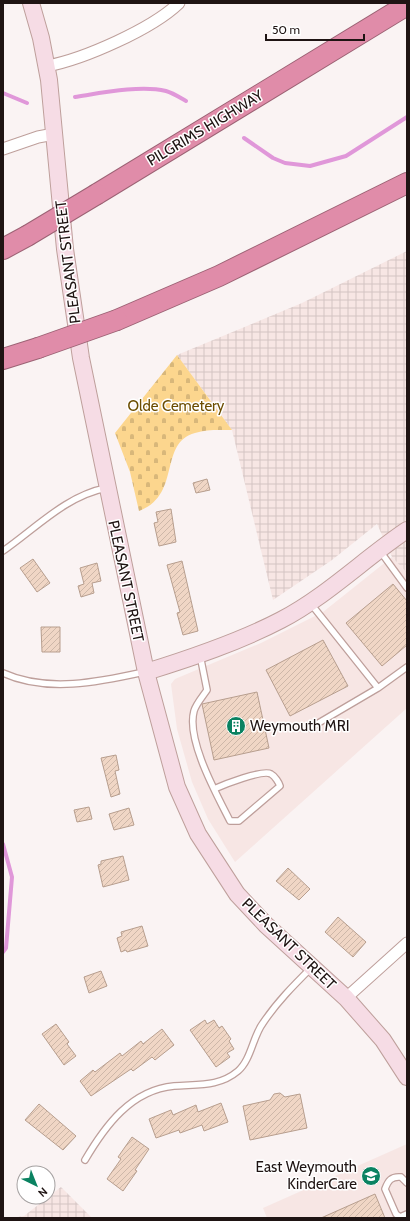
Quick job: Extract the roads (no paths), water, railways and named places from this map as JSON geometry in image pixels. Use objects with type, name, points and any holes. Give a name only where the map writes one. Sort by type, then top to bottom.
[{"type":"highway","name":"PILGRIMS HIGHWAY","points":[[3,249],[98,194],[407,5]]},
{"type":"highway","points":[[3,359],[116,320],[230,271],[407,183]]},
{"type":"main road","name":"PLEASANT STREET","points":[[31,3],[38,25],[47,66],[71,297],[81,358],[146,672],[177,787],[198,834],[238,894],[266,925],[346,998],[382,1040],[407,1077]]},
{"type":"main road","points":[[146,672],[200,653],[282,620],[310,602],[407,530]]},
{"type":"street","points":[[47,66],[72,60],[130,35],[158,20],[179,3]]},
{"type":"street","points":[[3,149],[38,137],[54,134]]},
{"type":"street","points":[[346,998],[407,943]]},
{"type":"lane","points":[[3,551],[71,501],[86,493],[107,488]]},
{"type":"lane","points":[[379,550],[407,588]]},
{"type":"lane","points":[[310,602],[378,688]]},
{"type":"lane","points":[[200,653],[207,690],[194,710],[192,729],[203,765],[214,789],[230,821],[239,821],[280,786],[272,774],[268,772],[253,775],[214,789]]},
{"type":"lane","points":[[310,728],[378,688],[407,667]]},
{"type":"lane","points":[[3,673],[29,681],[54,683],[109,680],[146,672]]},
{"type":"lane","points":[[85,1160],[99,1135],[110,1120],[127,1105],[143,1096],[172,1086],[215,1084],[227,1079],[239,1070],[262,1024],[277,1004],[313,967]]},
{"type":"lane","points":[[407,1183],[401,1177],[395,1177],[388,1181],[385,1190],[396,1214],[400,1217],[407,1214]]},
{"type":"waterway","points":[[75,97],[120,90],[156,89],[174,94],[186,101]]},
{"type":"waterway","points":[[3,93],[27,103]]},
{"type":"waterway","points":[[244,138],[273,158],[285,163],[310,166],[346,156],[407,117]]},
{"type":"waterway","points":[[3,844],[12,877],[6,948],[3,952]]},
{"type":"place","name":"Weymouth MRI","points":[[236,726]]},
{"type":"place","name":"East Weymouth KinderCare","points":[[371,1176]]},
{"type":"park label","name":"Olde Cemetery","points":[[176,406]]}]
